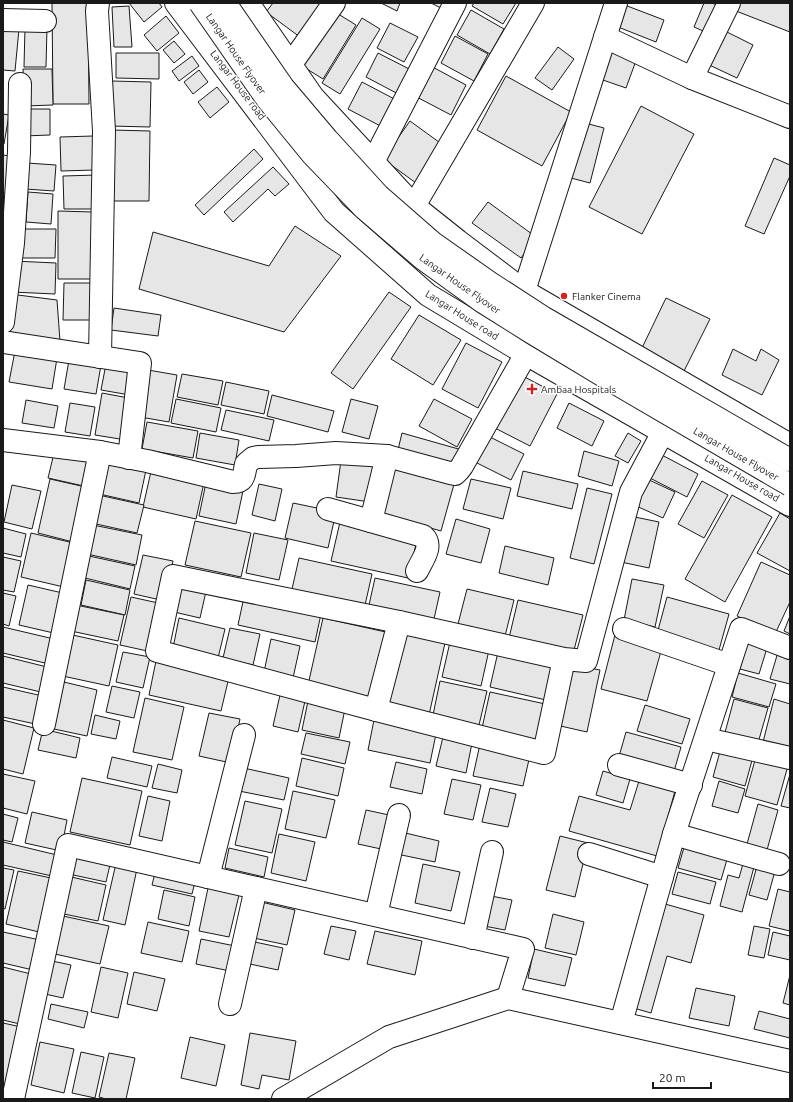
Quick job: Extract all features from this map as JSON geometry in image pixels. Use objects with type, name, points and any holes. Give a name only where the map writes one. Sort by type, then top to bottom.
[{"type":"main road","points":[[98,3],[97,11],[104,131],[100,356]]},
{"type":"main road","name":"Langar House road","points":[[176,3],[334,212],[428,295],[526,354],[790,505]]},
{"type":"main road","name":"Langar House Flyover","points":[[200,3],[267,99],[312,154],[365,209],[422,258],[484,302],[540,338],[790,485]]},
{"type":"main road","name":"Langar House Flyover","points":[[225,3],[283,87],[327,139],[378,195],[433,243],[490,283],[544,318],[790,460]]},
{"type":"main road","points":[[248,3],[313,97],[414,206],[517,285],[790,445]]},
{"type":"main road","points":[[290,64],[334,3]]},
{"type":"main road","points":[[373,162],[455,3]]},
{"type":"main road","points":[[414,206],[533,3]]},
{"type":"main road","points":[[481,327],[517,285],[616,3]]},
{"type":"main road","points":[[692,78],[729,3]]},
{"type":"main road","points":[[3,20],[45,21]]},
{"type":"main road","points":[[605,37],[692,78],[790,117]]},
{"type":"main road","points":[[3,322],[8,242],[11,151],[20,84]]},
{"type":"main road","points":[[3,342],[140,363],[129,458]]},
{"type":"main road","points":[[3,440],[100,452],[233,482],[239,482],[244,476],[246,464],[253,458],[336,453],[387,456],[444,473],[455,474],[459,470],[526,354]]},
{"type":"main road","points":[[564,659],[544,753],[376,710],[157,651],[173,576],[399,622],[564,659],[586,661],[631,492],[663,432]]},
{"type":"main road","points":[[44,724],[100,452]]},
{"type":"main road","points":[[371,521],[387,456]]},
{"type":"main road","points":[[328,509],[423,536],[427,540],[428,548],[417,570]]},
{"type":"main road","points":[[376,710],[399,622]]},
{"type":"main road","points":[[624,629],[729,665]]},
{"type":"main road","points":[[621,1022],[674,834],[741,629],[790,648]]},
{"type":"main road","points":[[208,877],[244,735]]},
{"type":"main road","points":[[706,739],[790,758]]},
{"type":"main road","points":[[619,765],[691,785]]},
{"type":"main road","points":[[376,915],[399,815]]},
{"type":"main road","points":[[674,834],[778,864]]},
{"type":"main road","points":[[13,1099],[68,845],[523,949],[508,998]]},
{"type":"main road","points":[[473,938],[492,852]]},
{"type":"main road","points":[[589,854],[662,877]]},
{"type":"main road","points":[[230,1004],[256,888]]},
{"type":"main road","points":[[282,1099],[389,1038],[508,998],[621,1022],[790,1061]]},
{"type":"main road","points":[[3,1098],[8,1099]]},
{"type":"building","points":[[52,3],[88,3],[89,104],[53,104]]},
{"type":"building","points":[[129,3],[159,3],[162,7],[144,22]]},
{"type":"building","points":[[273,3],[330,3],[304,40],[266,12]]},
{"type":"building","points":[[381,3],[400,3],[397,11]]},
{"type":"building","points":[[431,3],[450,3],[447,11]]},
{"type":"building","points":[[474,3],[516,3],[503,24],[472,6]]},
{"type":"building","points":[[704,3],[712,3],[724,8],[712,35],[694,27]]},
{"type":"building","points":[[739,3],[790,3],[790,32],[736,11]]},
{"type":"building","points":[[622,4],[664,20],[656,42],[613,25]]},
{"type":"building","points":[[129,6],[132,47],[114,47],[112,7]]},
{"type":"building","points":[[471,10],[504,29],[490,54],[457,35]]},
{"type":"building","points":[[335,12],[356,25],[323,79],[302,66]]},
{"type":"building","points":[[166,16],[179,33],[157,51],[144,35]]},
{"type":"building","points":[[362,18],[380,29],[340,94],[322,83]]},
{"type":"building","points":[[390,23],[418,37],[404,62],[377,48]]},
{"type":"building","points":[[25,27],[47,27],[46,67],[24,67]]},
{"type":"building","points":[[3,28],[19,29],[15,71],[3,70]]},
{"type":"building","points":[[721,29],[753,45],[737,78],[705,63]]},
{"type":"building","points":[[455,36],[488,54],[474,81],[441,63]]},
{"type":"building","points":[[174,41],[185,54],[174,63],[163,50]]},
{"type":"building","points":[[558,47],[574,59],[552,90],[535,78]]},
{"type":"building","points":[[610,49],[637,58],[626,88],[600,79]]},
{"type":"building","points":[[116,53],[159,53],[159,79],[116,78]]},
{"type":"building","points":[[378,53],[415,72],[402,96],[366,77]]},
{"type":"building","points":[[192,56],[199,66],[179,81],[172,71]]},
{"type":"building","points":[[427,64],[466,85],[451,115],[411,94]]},
{"type":"building","points":[[23,69],[52,69],[53,105],[25,106]]},
{"type":"building","points":[[199,70],[208,82],[193,94],[184,82]]},
{"type":"building","points":[[506,76],[571,112],[542,166],[477,130]]},
{"type":"building","points":[[112,81],[151,82],[150,127],[110,126]]},
{"type":"building","points":[[362,82],[402,103],[388,130],[348,109]]},
{"type":"building","points":[[217,87],[229,102],[210,118],[198,102]]},
{"type":"building","points":[[641,106],[694,134],[642,234],[589,207]]},
{"type":"building","points":[[22,109],[50,109],[50,135],[23,136]]},
{"type":"building","points":[[3,114],[9,115],[4,144],[3,144]]},
{"type":"building","points":[[410,121],[443,145],[416,183],[383,159]]},
{"type":"building","points":[[585,123],[604,128],[590,183],[571,178]]},
{"type":"building","points":[[112,130],[150,131],[149,201],[111,201]]},
{"type":"building","points":[[93,136],[95,170],[61,171],[60,137]]},
{"type":"building","points":[[254,149],[263,159],[204,215],[195,205]]},
{"type":"building","points":[[3,155],[17,157],[12,194],[3,193]]},
{"type":"building","points":[[774,158],[790,165],[790,176],[764,234],[745,226]]},
{"type":"building","points":[[27,163],[56,165],[54,191],[25,189]]},
{"type":"building","points":[[273,167],[289,184],[275,196],[268,189],[233,222],[224,212]]},
{"type":"building","points":[[97,175],[98,209],[64,209],[63,176]]},
{"type":"building","points":[[28,192],[53,194],[51,224],[26,222]]},
{"type":"building","points":[[3,198],[10,199],[3,233]]},
{"type":"building","points":[[488,202],[536,237],[521,258],[472,223]]},
{"type":"building","points":[[58,211],[93,212],[93,279],[58,279]]},
{"type":"building","points":[[295,226],[341,256],[284,332],[139,289],[153,232],[269,266]]},
{"type":"building","points":[[21,229],[56,229],[55,258],[21,258]]},
{"type":"building","points":[[14,261],[56,263],[55,294],[12,292]]},
{"type":"building","points":[[64,283],[96,283],[95,320],[63,320]]},
{"type":"building","points":[[389,292],[411,307],[353,389],[331,373]]},
{"type":"building","points":[[10,294],[57,300],[60,341],[5,334]]},
{"type":"building","points":[[666,298],[710,319],[684,371],[641,350]]},
{"type":"building","points":[[114,308],[161,315],[158,336],[111,330]]},
{"type":"building","points":[[419,315],[461,340],[433,385],[391,359]]},
{"type":"building","points":[[466,343],[502,362],[478,408],[442,389]]},
{"type":"building","points":[[733,349],[756,361],[761,349],[779,360],[762,395],[722,375]]},
{"type":"building","points":[[15,351],[57,358],[52,389],[9,382]]},
{"type":"building","points":[[69,360],[101,365],[96,394],[64,389]]},
{"type":"building","points":[[106,364],[135,369],[130,395],[101,390]]},
{"type":"building","points":[[148,370],[177,375],[169,422],[140,417]]},
{"type":"building","points":[[182,374],[223,381],[218,405],[177,397]]},
{"type":"building","points":[[519,374],[557,394],[530,446],[491,426]]},
{"type":"building","points":[[226,382],[269,391],[264,414],[221,405]]},
{"type":"building","points":[[102,393],[134,399],[126,440],[95,435]]},
{"type":"building","points":[[272,395],[334,411],[328,432],[267,416]]},
{"type":"building","points":[[176,399],[221,408],[216,432],[171,423]]},
{"type":"building","points":[[351,399],[378,406],[369,439],[342,432]]},
{"type":"building","points":[[434,399],[472,419],[457,447],[419,426]]},
{"type":"building","points":[[26,400],[58,406],[54,428],[22,423]]},
{"type":"building","points":[[70,403],[95,407],[90,436],[65,432]]},
{"type":"building","points":[[569,403],[604,421],[592,446],[557,428]]},
{"type":"building","points":[[226,410],[274,420],[269,441],[221,430]]},
{"type":"building","points":[[147,422],[198,431],[193,458],[142,449]]},
{"type":"building","points":[[200,433],[239,440],[235,465],[196,458]]},
{"type":"building","points":[[402,433],[462,450],[457,471],[397,454]]},
{"type":"building","points":[[482,433],[524,454],[511,480],[469,459]]},
{"type":"building","points":[[628,433],[641,441],[628,463],[615,456]]},
{"type":"building","points":[[55,449],[94,458],[88,487],[48,478]]},
{"type":"building","points":[[584,451],[619,461],[612,486],[578,476]]},
{"type":"building","points":[[342,453],[376,458],[370,502],[336,497]]},
{"type":"building","points":[[658,453],[698,474],[687,497],[646,476]]},
{"type":"building","points":[[393,460],[456,477],[441,531],[378,513]]},
{"type":"building","points":[[103,461],[146,470],[139,503],[95,493]]},
{"type":"building","points":[[152,467],[205,478],[196,519],[143,507]]},
{"type":"building","points":[[523,471],[578,484],[572,509],[517,496]]},
{"type":"building","points":[[207,478],[244,486],[236,524],[199,516]]},
{"type":"building","points":[[50,479],[90,488],[77,543],[38,533]]},
{"type":"building","points":[[471,479],[511,488],[503,519],[463,509]]},
{"type":"building","points":[[647,479],[675,492],[663,518],[634,505]]},
{"type":"building","points":[[702,481],[728,495],[704,538],[678,524]]},
{"type":"building","points":[[259,484],[282,489],[275,521],[252,515]]},
{"type":"building","points":[[12,485],[41,491],[32,529],[4,522]]},
{"type":"building","points":[[587,488],[612,494],[594,564],[570,558]]},
{"type":"building","points":[[94,494],[144,505],[137,533],[87,522]]},
{"type":"building","points":[[732,495],[772,517],[725,602],[685,579]]},
{"type":"building","points":[[293,503],[336,512],[328,548],[285,538]]},
{"type":"building","points":[[780,513],[790,519],[790,571],[757,553]]},
{"type":"building","points":[[630,516],[659,522],[649,568],[621,562]]},
{"type":"building","points":[[456,519],[490,529],[481,563],[446,554]]},
{"type":"building","points":[[195,521],[251,533],[241,577],[185,565]]},
{"type":"building","points":[[340,522],[417,540],[408,578],[331,561]]},
{"type":"building","points":[[93,525],[142,535],[136,565],[87,554]]},
{"type":"building","points":[[3,528],[26,534],[21,557],[3,553]]},
{"type":"building","points":[[31,533],[78,544],[68,588],[21,577]]},
{"type":"building","points":[[254,533],[288,540],[279,580],[246,573]]},
{"type":"building","points":[[505,546],[554,558],[548,585],[499,573]]},
{"type":"building","points":[[143,555],[173,561],[165,601],[134,594]]},
{"type":"building","points":[[89,556],[135,566],[130,589],[85,578]]},
{"type":"building","points":[[3,557],[21,561],[14,592],[3,590]]},
{"type":"building","points":[[299,558],[372,574],[363,614],[290,598]]},
{"type":"building","points":[[761,562],[790,575],[790,602],[775,634],[737,616]]},
{"type":"building","points":[[375,578],[440,592],[432,628],[367,614]]},
{"type":"building","points":[[632,579],[664,585],[655,627],[624,620]]},
{"type":"building","points":[[86,580],[130,590],[125,615],[81,605]]},
{"type":"building","points":[[181,581],[207,587],[200,618],[174,612]]},
{"type":"building","points":[[28,585],[67,594],[58,634],[19,625]]},
{"type":"building","points":[[467,589],[514,600],[505,636],[458,624]]},
{"type":"building","points":[[3,593],[16,596],[9,626],[3,624]]},
{"type":"building","points":[[131,597],[163,604],[152,652],[120,645]]},
{"type":"building","points":[[244,597],[321,614],[315,642],[238,625]]},
{"type":"building","points":[[667,597],[729,614],[719,650],[657,634]]},
{"type":"building","points":[[518,600],[583,615],[573,654],[509,638]]},
{"type":"building","points":[[76,605],[124,615],[118,641],[71,631]]},
{"type":"building","points":[[790,616],[790,634],[784,631]]},
{"type":"building","points":[[179,618],[225,629],[218,658],[173,648]]},
{"type":"building","points":[[323,618],[390,633],[375,700],[308,685]]},
{"type":"building","points":[[3,627],[54,639],[49,664],[3,653]]},
{"type":"building","points":[[230,628],[260,634],[253,665],[223,658]]},
{"type":"building","points":[[616,631],[663,644],[647,701],[601,689]]},
{"type":"building","points":[[68,634],[118,645],[109,686],[58,675]]},
{"type":"building","points":[[404,634],[445,643],[429,715],[388,706]]},
{"type":"building","points":[[271,639],[300,646],[293,678],[264,672]]},
{"type":"building","points":[[450,642],[489,650],[481,686],[442,677]]},
{"type":"building","points":[[747,643],[767,648],[759,674],[740,669]]},
{"type":"building","points":[[123,652],[150,657],[143,688],[116,682]]},
{"type":"building","points":[[498,652],[554,664],[546,700],[490,687]]},
{"type":"building","points":[[778,652],[790,655],[790,684],[770,679]]},
{"type":"building","points":[[3,656],[51,668],[45,693],[3,683]]},
{"type":"building","points":[[156,661],[229,677],[221,711],[149,695]]},
{"type":"building","points":[[569,664],[600,670],[587,732],[556,725]]},
{"type":"building","points":[[738,673],[776,684],[769,707],[732,697]]},
{"type":"building","points":[[440,681],[487,691],[479,725],[433,715]]},
{"type":"building","points":[[64,682],[97,690],[87,736],[54,729]]},
{"type":"building","points":[[112,686],[140,692],[134,718],[106,712]]},
{"type":"building","points":[[3,687],[47,697],[40,725],[3,717]]},
{"type":"building","points":[[490,692],[550,705],[542,742],[482,728]]},
{"type":"building","points":[[280,695],[305,701],[298,732],[273,726]]},
{"type":"building","points":[[145,698],[184,707],[172,760],[133,752]]},
{"type":"building","points":[[734,699],[768,708],[756,750],[723,740]]},
{"type":"building","points":[[774,699],[790,704],[790,750],[763,742]]},
{"type":"building","points":[[308,701],[345,709],[339,738],[302,730]]},
{"type":"building","points":[[645,705],[690,719],[682,744],[637,731]]},
{"type":"building","points":[[209,713],[240,719],[231,763],[199,756]]},
{"type":"building","points":[[95,715],[120,721],[116,739],[91,734]]},
{"type":"building","points":[[3,720],[34,728],[23,774],[3,769]]},
{"type":"building","points":[[374,720],[436,734],[430,763],[368,750]]},
{"type":"building","points":[[43,729],[80,738],[76,758],[38,750]]},
{"type":"building","points":[[626,732],[681,747],[673,775],[618,760]]},
{"type":"building","points":[[306,733],[350,742],[345,764],[301,754]]},
{"type":"building","points":[[443,737],[472,743],[466,773],[436,766]]},
{"type":"building","points":[[480,744],[530,755],[523,786],[473,776]]},
{"type":"building","points":[[722,744],[754,753],[745,786],[713,777]]},
{"type":"building","points":[[757,753],[789,762],[777,805],[745,796]]},
{"type":"building","points":[[112,757],[152,766],[147,787],[107,778]]},
{"type":"building","points":[[302,758],[344,768],[338,796],[296,786]]},
{"type":"building","points":[[396,762],[427,769],[422,794],[390,787]]},
{"type":"building","points":[[158,764],[182,770],[177,793],[152,788]]},
{"type":"building","points":[[239,767],[289,778],[284,800],[234,790]]},
{"type":"building","points":[[603,771],[630,779],[623,803],[596,795]]},
{"type":"building","points":[[3,774],[35,781],[27,814],[3,808]]},
{"type":"building","points":[[790,774],[790,808],[781,806]]},
{"type":"building","points":[[82,778],[142,791],[130,845],[70,832]]},
{"type":"building","points":[[452,779],[481,785],[473,820],[444,814]]},
{"type":"building","points":[[639,781],[675,791],[657,856],[569,831],[579,796],[630,810]]},
{"type":"building","points":[[719,781],[745,789],[738,813],[712,806]]},
{"type":"building","points":[[490,788],[516,794],[508,827],[482,822]]},
{"type":"building","points":[[293,791],[335,800],[326,838],[285,829]]},
{"type":"building","points":[[148,796],[170,801],[162,841],[139,836]]},
{"type":"building","points":[[245,801],[282,809],[272,853],[235,845]]},
{"type":"building","points":[[758,804],[778,810],[767,850],[747,844]]},
{"type":"building","points":[[366,810],[389,815],[381,849],[358,844]]},
{"type":"building","points":[[32,812],[67,820],[61,851],[25,843]]},
{"type":"building","points":[[3,814],[18,818],[12,842],[3,840]]},
{"type":"building","points":[[397,831],[439,841],[435,862],[392,853]]},
{"type":"building","points":[[279,834],[315,842],[306,881],[271,873]]},
{"type":"building","points":[[560,836],[588,843],[575,897],[546,890]]},
{"type":"building","points":[[3,842],[57,855],[52,876],[3,865]]},
{"type":"building","points":[[685,844],[728,856],[721,880],[678,868]]},
{"type":"building","points":[[70,847],[112,856],[106,882],[64,873]]},
{"type":"building","points":[[229,848],[268,857],[264,877],[225,868]]},
{"type":"building","points":[[117,859],[138,864],[125,925],[103,920]]},
{"type":"building","points":[[744,860],[755,863],[742,912],[720,906],[728,875],[739,878]]},
{"type":"building","points":[[423,864],[460,872],[451,911],[415,903]]},
{"type":"building","points":[[757,866],[775,871],[767,900],[749,895]]},
{"type":"building","points":[[3,868],[14,870],[5,909],[3,908]]},
{"type":"building","points":[[18,871],[51,878],[39,932],[6,924]]},
{"type":"building","points":[[678,872],[716,882],[710,904],[672,894]]},
{"type":"building","points":[[155,873],[195,882],[192,894],[152,885]]},
{"type":"building","points":[[67,876],[106,885],[98,921],[59,913]]},
{"type":"building","points":[[208,888],[239,895],[229,937],[199,931]]},
{"type":"building","points":[[778,889],[790,892],[790,931],[769,926]]},
{"type":"building","points":[[164,890],[195,897],[189,926],[158,919]]},
{"type":"building","points":[[491,896],[512,900],[505,930],[484,926]]},
{"type":"building","points":[[257,901],[295,910],[287,945],[249,937]]},
{"type":"building","points":[[658,902],[704,915],[691,963],[667,956],[651,1013],[630,1007]]},
{"type":"building","points":[[553,914],[584,922],[576,955],[545,948]]},
{"type":"building","points":[[63,916],[109,926],[100,964],[55,954]]},
{"type":"building","points":[[148,922],[189,931],[182,962],[141,953]]},
{"type":"building","points":[[331,926],[356,931],[349,960],[324,954]]},
{"type":"building","points":[[754,926],[770,929],[764,958],[748,955]]},
{"type":"building","points":[[375,931],[422,941],[415,975],[367,964]]},
{"type":"building","points":[[3,932],[40,940],[33,970],[3,963]]},
{"type":"building","points":[[773,932],[790,936],[790,960],[768,955]]},
{"type":"building","points":[[201,939],[235,946],[230,971],[196,964]]},
{"type":"building","points":[[250,941],[283,948],[278,970],[245,963]]},
{"type":"building","points":[[534,949],[572,958],[565,986],[528,978]]},
{"type":"building","points":[[52,961],[71,965],[63,998],[45,994]]},
{"type":"building","points":[[3,967],[35,975],[24,1025],[3,1020]]},
{"type":"building","points":[[101,967],[128,973],[118,1018],[91,1012]]},
{"type":"building","points":[[134,972],[165,979],[157,1011],[127,1004]]},
{"type":"building","points":[[790,975],[790,1005],[783,1003]]},
{"type":"building","points":[[696,988],[735,996],[729,1026],[689,1018]]},
{"type":"building","points":[[51,1004],[88,1012],[84,1028],[48,1019]]},
{"type":"building","points":[[759,1011],[790,1019],[790,1038],[754,1029]]},
{"type":"building","points":[[3,1023],[26,1028],[12,1089],[3,1087]]},
{"type":"building","points":[[250,1033],[296,1041],[289,1080],[262,1075],[259,1089],[241,1085]]},
{"type":"building","points":[[190,1037],[225,1045],[216,1086],[181,1078]]},
{"type":"building","points":[[40,1042],[74,1049],[64,1093],[31,1085]]},
{"type":"building","points":[[81,1052],[104,1057],[95,1098],[72,1093]]},
{"type":"building","points":[[109,1053],[135,1058],[126,1099],[106,1099],[99,1097]]},
{"type":"place","name":"Flanker Cinema","points":[[564,296]]},
{"type":"place","name":"Ambaa Hospitals","points":[[532,389]]}]
